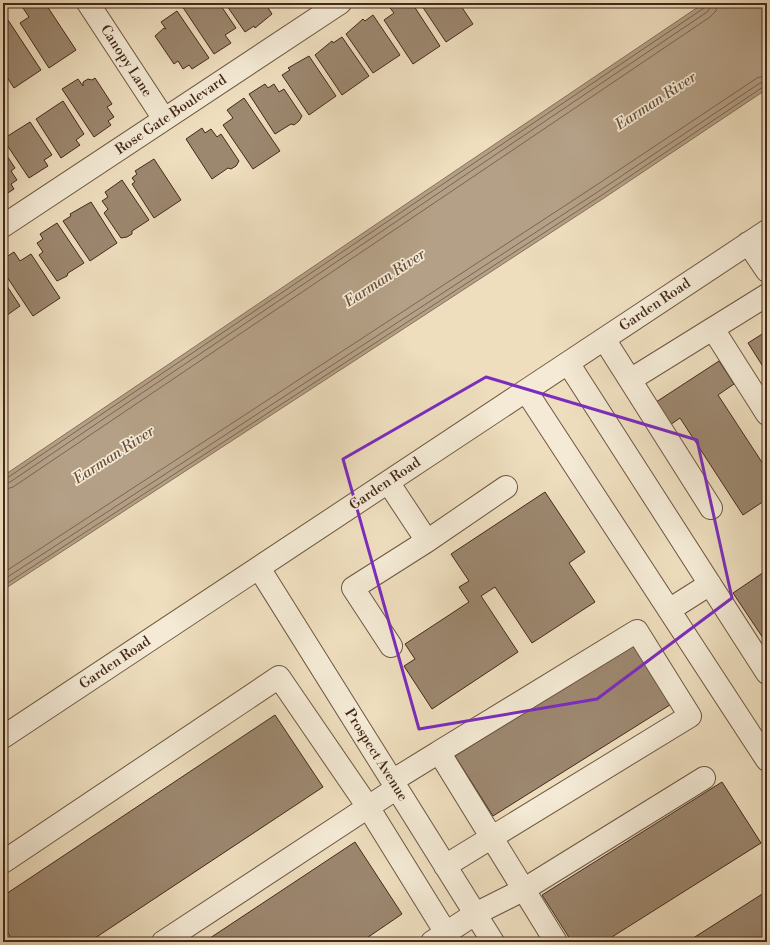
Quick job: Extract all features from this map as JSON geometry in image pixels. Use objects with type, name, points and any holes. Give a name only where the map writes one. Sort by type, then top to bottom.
[{"type":"street","name":"Canopy Lane","points":[[88,3],[164,119]]},
{"type":"street","name":"Rose Gate Boulevard","points":[[3,226],[340,3]]},
{"type":"street","name":"Garden Road","points":[[3,737],[767,230]]},
{"type":"street","points":[[748,243],[767,271]]},
{"type":"street","points":[[630,380],[767,294]]},
{"type":"street","points":[[713,329],[767,414]]},
{"type":"street","points":[[604,339],[711,508]]},
{"type":"street","points":[[568,363],[767,673]]},
{"type":"street","points":[[526,390],[669,610],[764,747]]},
{"type":"street","points":[[388,482],[427,540]]},
{"type":"street","points":[[391,646],[353,588],[506,487]]},
{"type":"street","name":"Prospect Avenue","points":[[258,568],[493,942]]},
{"type":"street","points":[[669,610],[710,584]]},
{"type":"street","points":[[164,942],[368,807],[394,784],[439,752],[637,631],[690,716],[445,866]]},
{"type":"street","points":[[3,862],[280,677],[368,807],[439,938],[475,914],[523,890],[704,778]]},
{"type":"street","points":[[439,752],[556,942]]},
{"type":"highlighted area","points":[[486,377],[697,440],[732,598],[597,699],[419,729],[343,459]]},
{"type":"water","name":"Earman River","points":[[704,3],[767,3],[767,89],[604,198],[3,590],[3,476]]},
{"type":"building","points":[[31,3],[45,3],[76,50],[49,68],[20,23],[29,17],[23,8]]},
{"type":"building","points":[[180,3],[219,3],[236,28],[225,35],[231,43],[214,54]]},
{"type":"building","points":[[225,3],[265,3],[272,14],[255,28],[254,26],[245,32]]},
{"type":"building","points":[[412,3],[440,46],[413,64],[384,20],[394,13],[387,4]]},
{"type":"building","points":[[420,3],[459,3],[473,24],[446,42]]},
{"type":"building","points":[[177,11],[209,58],[192,69],[189,65],[183,69],[178,61],[174,64],[155,36],[164,28],[166,29],[161,22]]},
{"type":"building","points":[[373,15],[400,55],[373,73],[346,34],[363,19],[365,21]]},
{"type":"building","points":[[6,17],[41,70],[14,88],[3,71],[3,19]]},
{"type":"building","points":[[342,37],[369,76],[342,95],[315,55],[332,41],[333,43]]},
{"type":"building","points":[[309,56],[336,96],[309,115],[282,75],[290,70],[288,68]]},
{"type":"building","points":[[95,78],[112,104],[107,107],[114,117],[108,121],[111,125],[94,137],[62,89],[78,79],[83,86],[83,82],[88,79],[92,80]]},
{"type":"building","points":[[265,84],[268,88],[274,84],[279,92],[284,89],[302,116],[294,125],[291,124],[275,134],[249,94]]},
{"type":"building","points":[[244,98],[280,151],[253,169],[223,125],[233,118],[227,110]]},
{"type":"building","points":[[63,101],[84,134],[76,140],[80,145],[61,158],[36,119]]},
{"type":"building","points":[[30,122],[52,155],[44,160],[48,166],[29,178],[3,139]]},
{"type":"building","points":[[202,128],[205,133],[211,129],[217,137],[221,134],[239,161],[236,166],[231,169],[228,168],[212,179],[186,139]]},
{"type":"building","points":[[3,150],[15,168],[11,171],[17,180],[11,184],[14,189],[3,196]]},
{"type":"building","points":[[154,159],[181,200],[154,218],[132,184],[135,182],[132,178],[137,174],[135,171]]},
{"type":"building","points":[[122,180],[149,220],[132,231],[132,234],[121,238],[104,213],[108,209],[102,201],[108,197],[105,192]]},
{"type":"building","points":[[91,202],[117,243],[90,261],[63,221],[71,216],[70,214]]},
{"type":"building","points":[[57,223],[84,263],[68,273],[67,276],[57,281],[39,255],[43,252],[37,243],[43,239],[40,234]]},
{"type":"building","points":[[14,252],[20,261],[31,254],[60,298],[33,316],[3,271],[3,259]]},
{"type":"building","points":[[3,280],[20,306],[3,318]]},
{"type":"building","points":[[767,331],[767,373],[748,343]]},
{"type":"building","points":[[719,361],[734,384],[718,395],[767,470],[767,499],[743,515],[680,418],[667,427],[653,404]]},
{"type":"building","points":[[545,492],[585,552],[569,563],[595,602],[532,643],[495,587],[481,596],[518,652],[432,709],[404,666],[415,659],[405,644],[469,602],[459,587],[469,581],[451,554]]},
{"type":"building","points":[[767,570],[767,644],[733,593]]},
{"type":"building","points":[[635,643],[673,703],[493,816],[455,756]]},
{"type":"building","points":[[275,715],[323,787],[89,942],[14,942],[3,926],[3,896]]},
{"type":"building","points":[[722,782],[761,843],[604,942],[572,942],[542,895]]},
{"type":"building","points":[[355,842],[402,914],[361,942],[204,942]]},
{"type":"building","points":[[767,891],[767,942],[687,942]]}]
